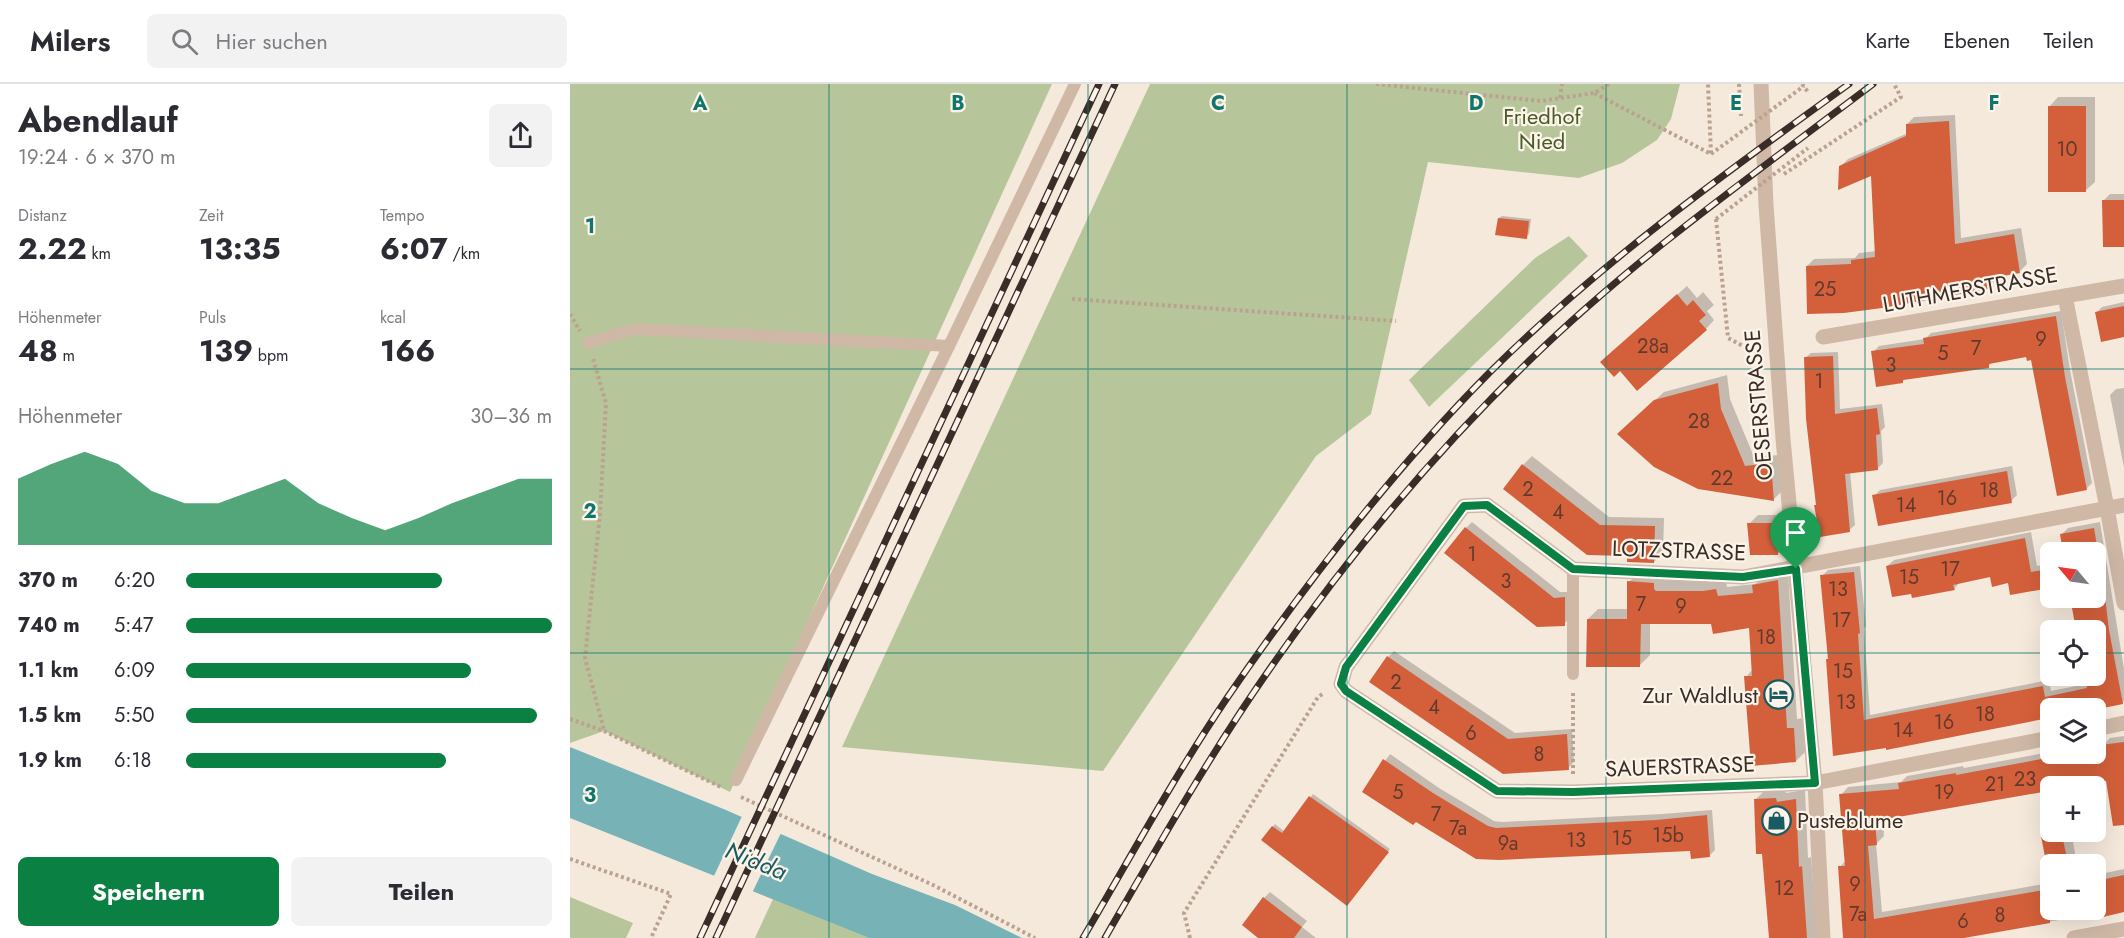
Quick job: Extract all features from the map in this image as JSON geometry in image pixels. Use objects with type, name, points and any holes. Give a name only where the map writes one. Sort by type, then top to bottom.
[{"type":"street","name":"OESERSTRASSE","points":[[1761,84],[1766,205],[1783,439],[1815,783],[1823,938]]},
{"type":"street","name":"LUTHMERSTRASSE","points":[[1823,338],[2124,286]]},
{"type":"street","points":[[2065,296],[2124,603]]},
{"type":"street","points":[[1341,684],[1346,667],[1464,506],[1487,505],[1573,569]]},
{"type":"street","name":"LOTZSTRASSE","points":[[1573,569],[1743,577],[1796,569],[2124,505]]},
{"type":"street","name":"SAUERSTRASSE","points":[[1341,684],[1346,691],[1497,791],[1573,792],[1815,783],[2040,740]]},
{"type":"street","points":[[2106,727],[2124,723]]},
{"type":"street","points":[[2074,938],[2124,929]]},
{"type":"lane","points":[[736,780],[1075,84]]},
{"type":"lane","points":[[588,343],[635,329],[949,346]]},
{"type":"lane","points":[[1573,569],[1573,674]]},
{"type":"path","points":[[1376,84],[1541,101],[1594,93],[1609,84]]},
{"type":"path","points":[[1560,98],[1562,84]]},
{"type":"path","points":[[1708,84],[1711,154]]},
{"type":"path","points":[[1784,174],[1901,97],[1894,84]]},
{"type":"path","points":[[1711,154],[1803,85],[1808,92]]},
{"type":"path","points":[[1594,93],[1711,154]]},
{"type":"path","points":[[1758,354],[1728,338],[1716,219],[1808,148]]},
{"type":"path","points":[[1072,299],[1396,321]]},
{"type":"path","points":[[588,343],[606,403],[600,514],[585,658],[604,731]]},
{"type":"path","points":[[1573,674],[1573,792]]},
{"type":"path","points":[[1190,938],[1184,913],[1318,697],[1341,684]]},
{"type":"path","points":[[570,719],[604,731],[730,792]]},
{"type":"path","points":[[741,797],[933,885],[1035,938]]},
{"type":"path","points":[[570,859],[671,894],[651,938]]},
{"type":"green space","points":[[570,84],[1052,84],[730,792],[604,731],[570,743]]},
{"type":"green space","name":"Friedhof Nied","points":[[1150,84],[1680,84],[1671,119],[1657,140],[1622,163],[1579,178],[1428,162],[1371,414],[1316,456],[1103,771],[842,747]]},
{"type":"green space","points":[[1569,236],[1588,256],[1429,407],[1409,380],[1535,258]]},
{"type":"green space","points":[[570,897],[633,923],[626,938],[570,938]]},
{"type":"green space","points":[[773,899],[869,938],[755,938]]},
{"type":"water","name":"Nidda","points":[[570,747],[726,810],[872,874],[955,905],[1022,938],[869,938],[570,818]]},
{"type":"pier","points":[[743,814],[782,831],[752,893],[713,878]]},
{"type":"building","points":[[2048,106],[2086,106],[2086,192],[2048,192]]},
{"type":"building","points":[[1949,121],[1955,244],[2014,234],[2020,273],[1986,279],[1988,289],[1882,308],[1844,313],[1807,314],[1806,266],[1851,264],[1851,260],[1875,257],[1871,176],[1838,190],[1839,166],[1906,136],[1906,124]]},
{"type":"building","points":[[2102,200],[2124,200],[2124,247],[2103,247]]},
{"type":"building","points":[[1498,218],[1529,221],[1527,239],[1495,235]]},
{"type":"building","points":[[1677,294],[1687,306],[1693,300],[1706,315],[1699,321],[1707,330],[1637,391],[1620,371],[1614,377],[1600,362]]},
{"type":"building","points":[[2124,306],[2124,337],[2101,342],[2095,312]]},
{"type":"building","points":[[2056,316],[2065,377],[2087,490],[2057,496],[2031,360],[2027,361],[2026,357],[1989,364],[1989,368],[1903,380],[1903,383],[1876,387],[1871,351],[1924,344],[1923,338]]},
{"type":"building","points":[[1833,356],[1835,414],[1877,408],[1880,434],[1876,435],[1878,470],[1845,474],[1850,532],[1820,537],[1814,505],[1816,505],[1806,419],[1804,357]]},
{"type":"building","points":[[1718,383],[1721,409],[1745,466],[1771,463],[1774,501],[1698,489],[1654,467],[1617,434],[1654,400]]},
{"type":"building","points":[[1522,464],[1600,525],[1655,526],[1654,563],[1627,562],[1627,556],[1587,555],[1503,489]]},
{"type":"building","points":[[2007,471],[2012,503],[1878,526],[1872,495]]},
{"type":"building","points":[[1747,523],[1776,523],[1778,555],[1750,555]]},
{"type":"building","points":[[1465,527],[1554,598],[1565,597],[1565,626],[1537,627],[1444,553]]},
{"type":"building","points":[[2094,528],[2096,542],[2061,542],[2060,534]]},
{"type":"building","points":[[2025,538],[2031,572],[2040,571],[2040,590],[2010,595],[2008,583],[1992,587],[1990,577],[1953,585],[1955,590],[1912,598],[1911,594],[1892,597],[1886,566]]},
{"type":"building","points":[[1854,572],[1860,633],[1858,634],[1864,720],[2043,686],[2045,697],[2087,688],[2087,686],[2106,686],[2106,620],[2074,620],[2072,608],[2106,608],[2106,605],[2123,704],[2106,707],[2106,698],[2040,698],[2040,720],[1886,750],[1886,748],[1833,756],[1826,659],[1828,659],[1820,575]]},
{"type":"building","points":[[1778,580],[1787,728],[1794,728],[1796,762],[1751,766],[1744,676],[1752,676],[1749,628],[1713,634],[1711,624],[1641,624],[1640,667],[1586,667],[1587,619],[1627,619],[1627,581],[1654,583],[1656,591],[1716,589],[1718,596],[1753,593],[1752,585]]},
{"type":"building","points":[[1387,656],[1508,739],[1567,734],[1569,770],[1503,774],[1369,682]]},
{"type":"building","points":[[2124,742],[2124,825],[2113,826],[2106,776],[2040,776],[2040,793],[1875,821],[1877,845],[1868,846],[1874,919],[2040,891],[2040,920],[2050,920],[2050,923],[1964,938],[1843,938],[1838,866],[1845,866],[1839,794],[1899,789],[1898,783],[2040,759],[2040,764],[2106,764],[2106,744]]},
{"type":"building","points":[[1383,759],[1433,793],[1488,826],[1496,828],[1656,820],[1707,815],[1710,857],[1691,859],[1690,851],[1499,860],[1476,859],[1416,822],[1413,825],[1362,792]]},
{"type":"building","points":[[1309,796],[1389,852],[1347,906],[1261,840],[1272,826],[1282,833]]},
{"type":"building","points":[[1776,798],[1777,802],[1796,799],[1799,867],[1802,866],[1807,938],[1769,938],[1762,854],[1756,854],[1754,799]]},
{"type":"building","points":[[2042,842],[2063,842],[2066,854],[2044,854]]},
{"type":"building","points":[[2124,875],[2124,912],[2106,916],[2106,879]]},
{"type":"building","points":[[1263,897],[1302,927],[1294,938],[1258,938],[1242,925]]},
{"type":"railway","points":[[700,938],[1099,84]]},
{"type":"railway","points":[[716,938],[1115,84]]},
{"type":"railway","points":[[1083,938],[1171,787],[1227,698],[1319,570],[1419,449],[1490,372],[1575,294],[1664,221],[1849,84]]},
{"type":"railway","points":[[1105,938],[1187,797],[1253,694],[1335,580],[1429,465],[1532,358],[1613,285],[1698,216],[1873,84]]},
{"type":"place","name":"Zur Waldlust","points":[[1779,695]]},
{"type":"place","name":"Pusteblume","points":[[1776,820]]},
{"type":"route","points":[[1487,505],[1573,569],[1743,577],[1796,569],[1815,783],[1573,792],[1497,791],[1346,691],[1341,684],[1346,667],[1464,506],[1487,505]]}]
